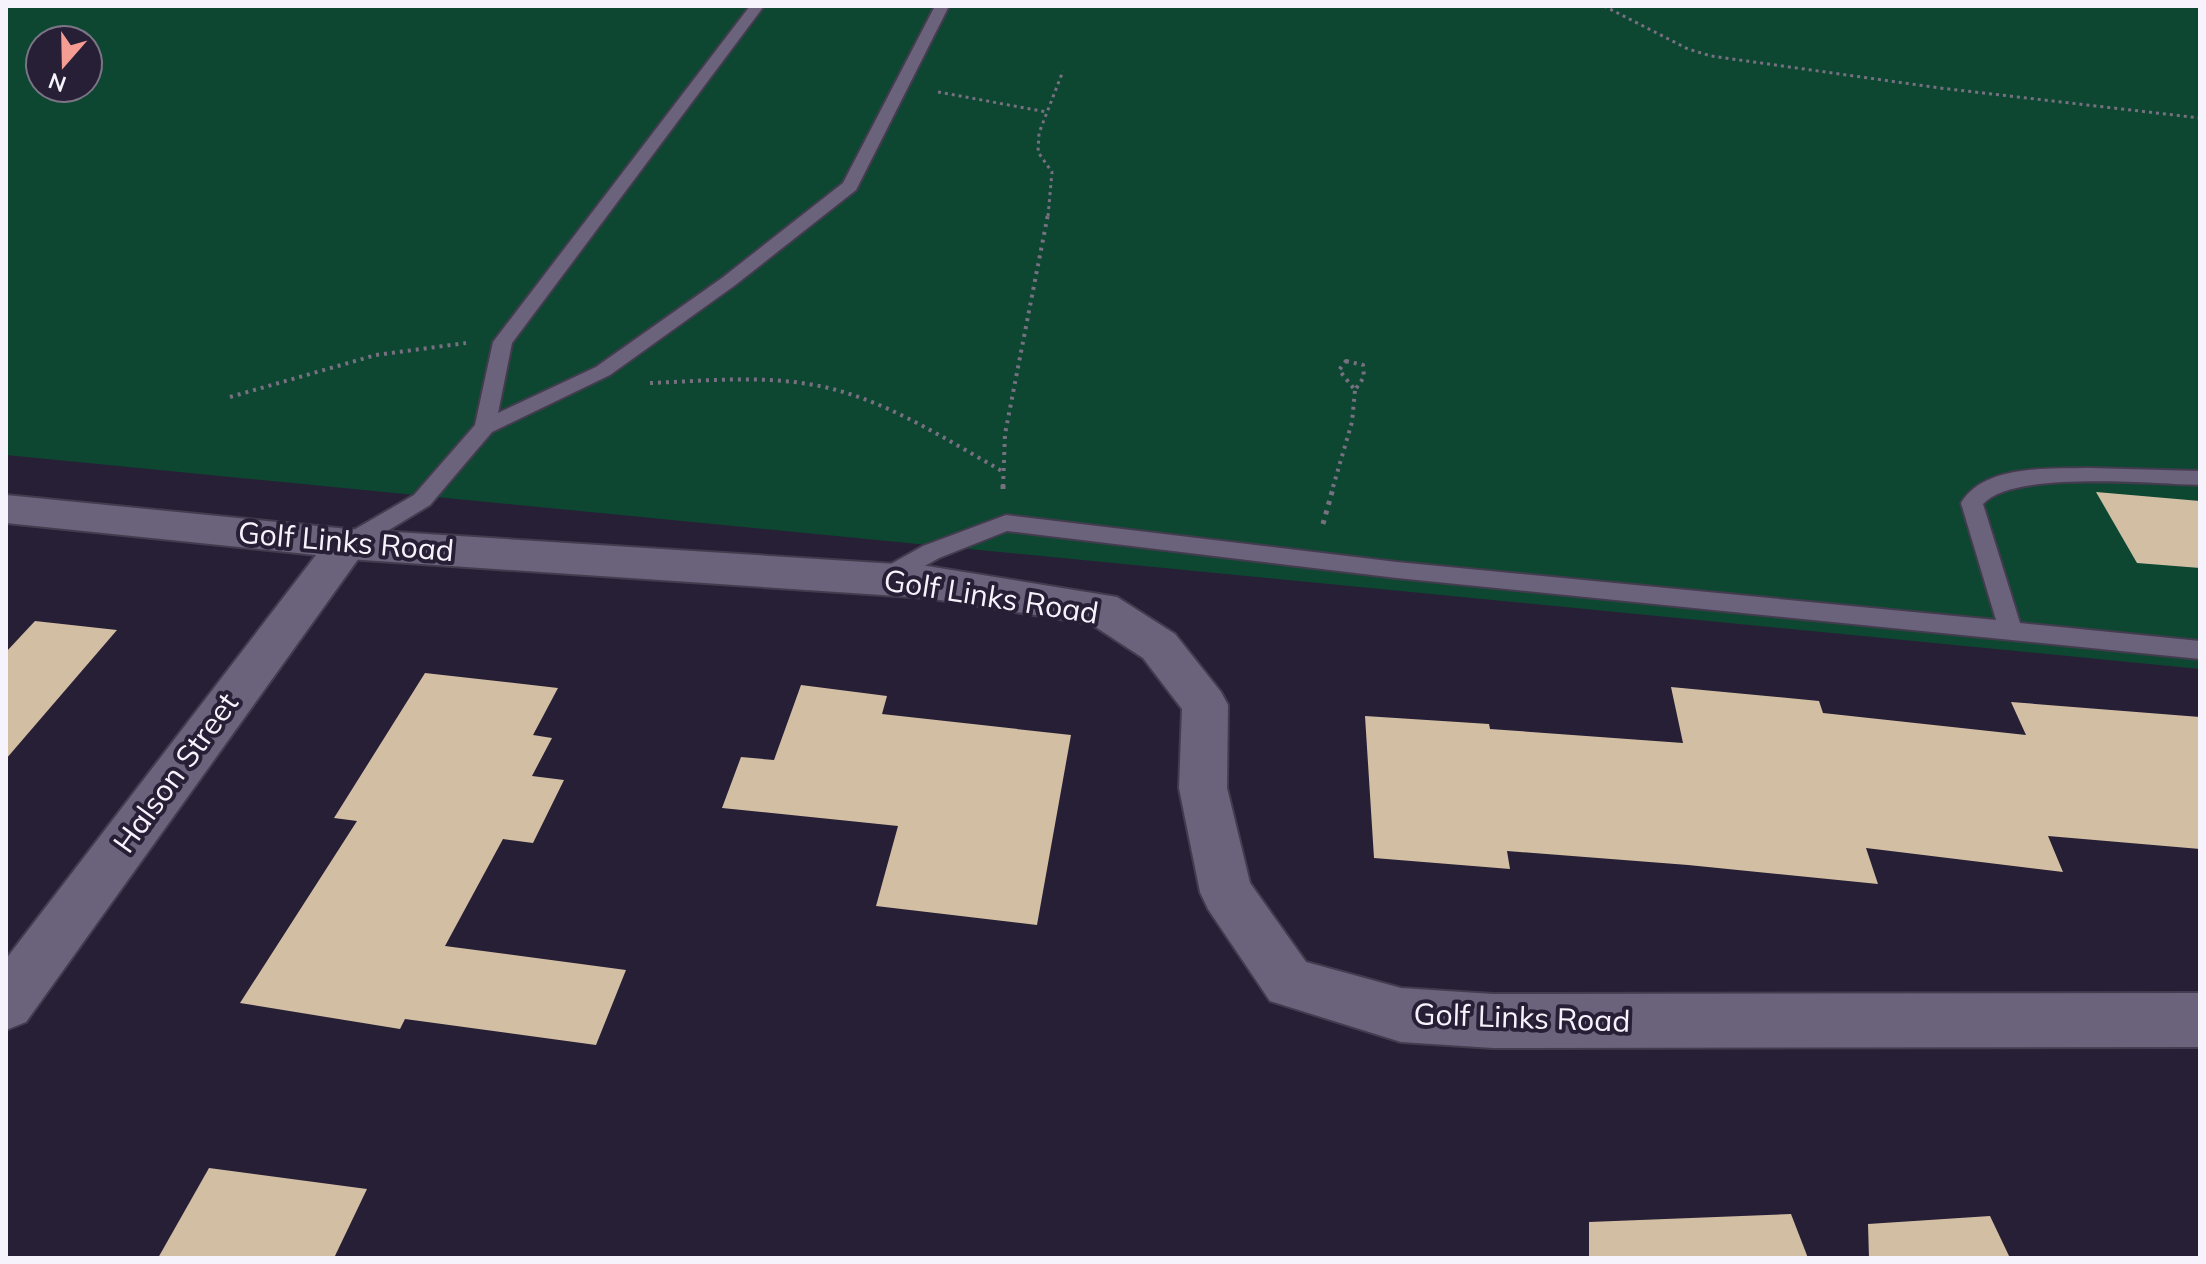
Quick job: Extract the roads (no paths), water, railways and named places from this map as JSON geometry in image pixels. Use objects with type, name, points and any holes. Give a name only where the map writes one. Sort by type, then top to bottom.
[{"type":"street","name":"Golf Links Road","points":[[6,509],[348,544],[927,582],[1102,609],[1159,646],[1205,705],[1203,788],[1226,892],[1289,983],[1401,1015],[1493,1021],[2200,1020]]},
{"type":"street","name":"Halson Street","points":[[6,1003],[283,626],[348,544]]},
{"type":"lane","points":[[485,427],[503,342],[757,6]]},
{"type":"lane","points":[[348,544],[422,500],[485,427],[603,371],[728,282],[850,186],[942,6]]},
{"type":"lane","points":[[2011,631],[1972,503],[1984,490],[2013,481],[2095,475],[2200,478]]},
{"type":"lane","points":[[883,579],[931,552],[1006,523],[1311,559],[2200,650]]}]
